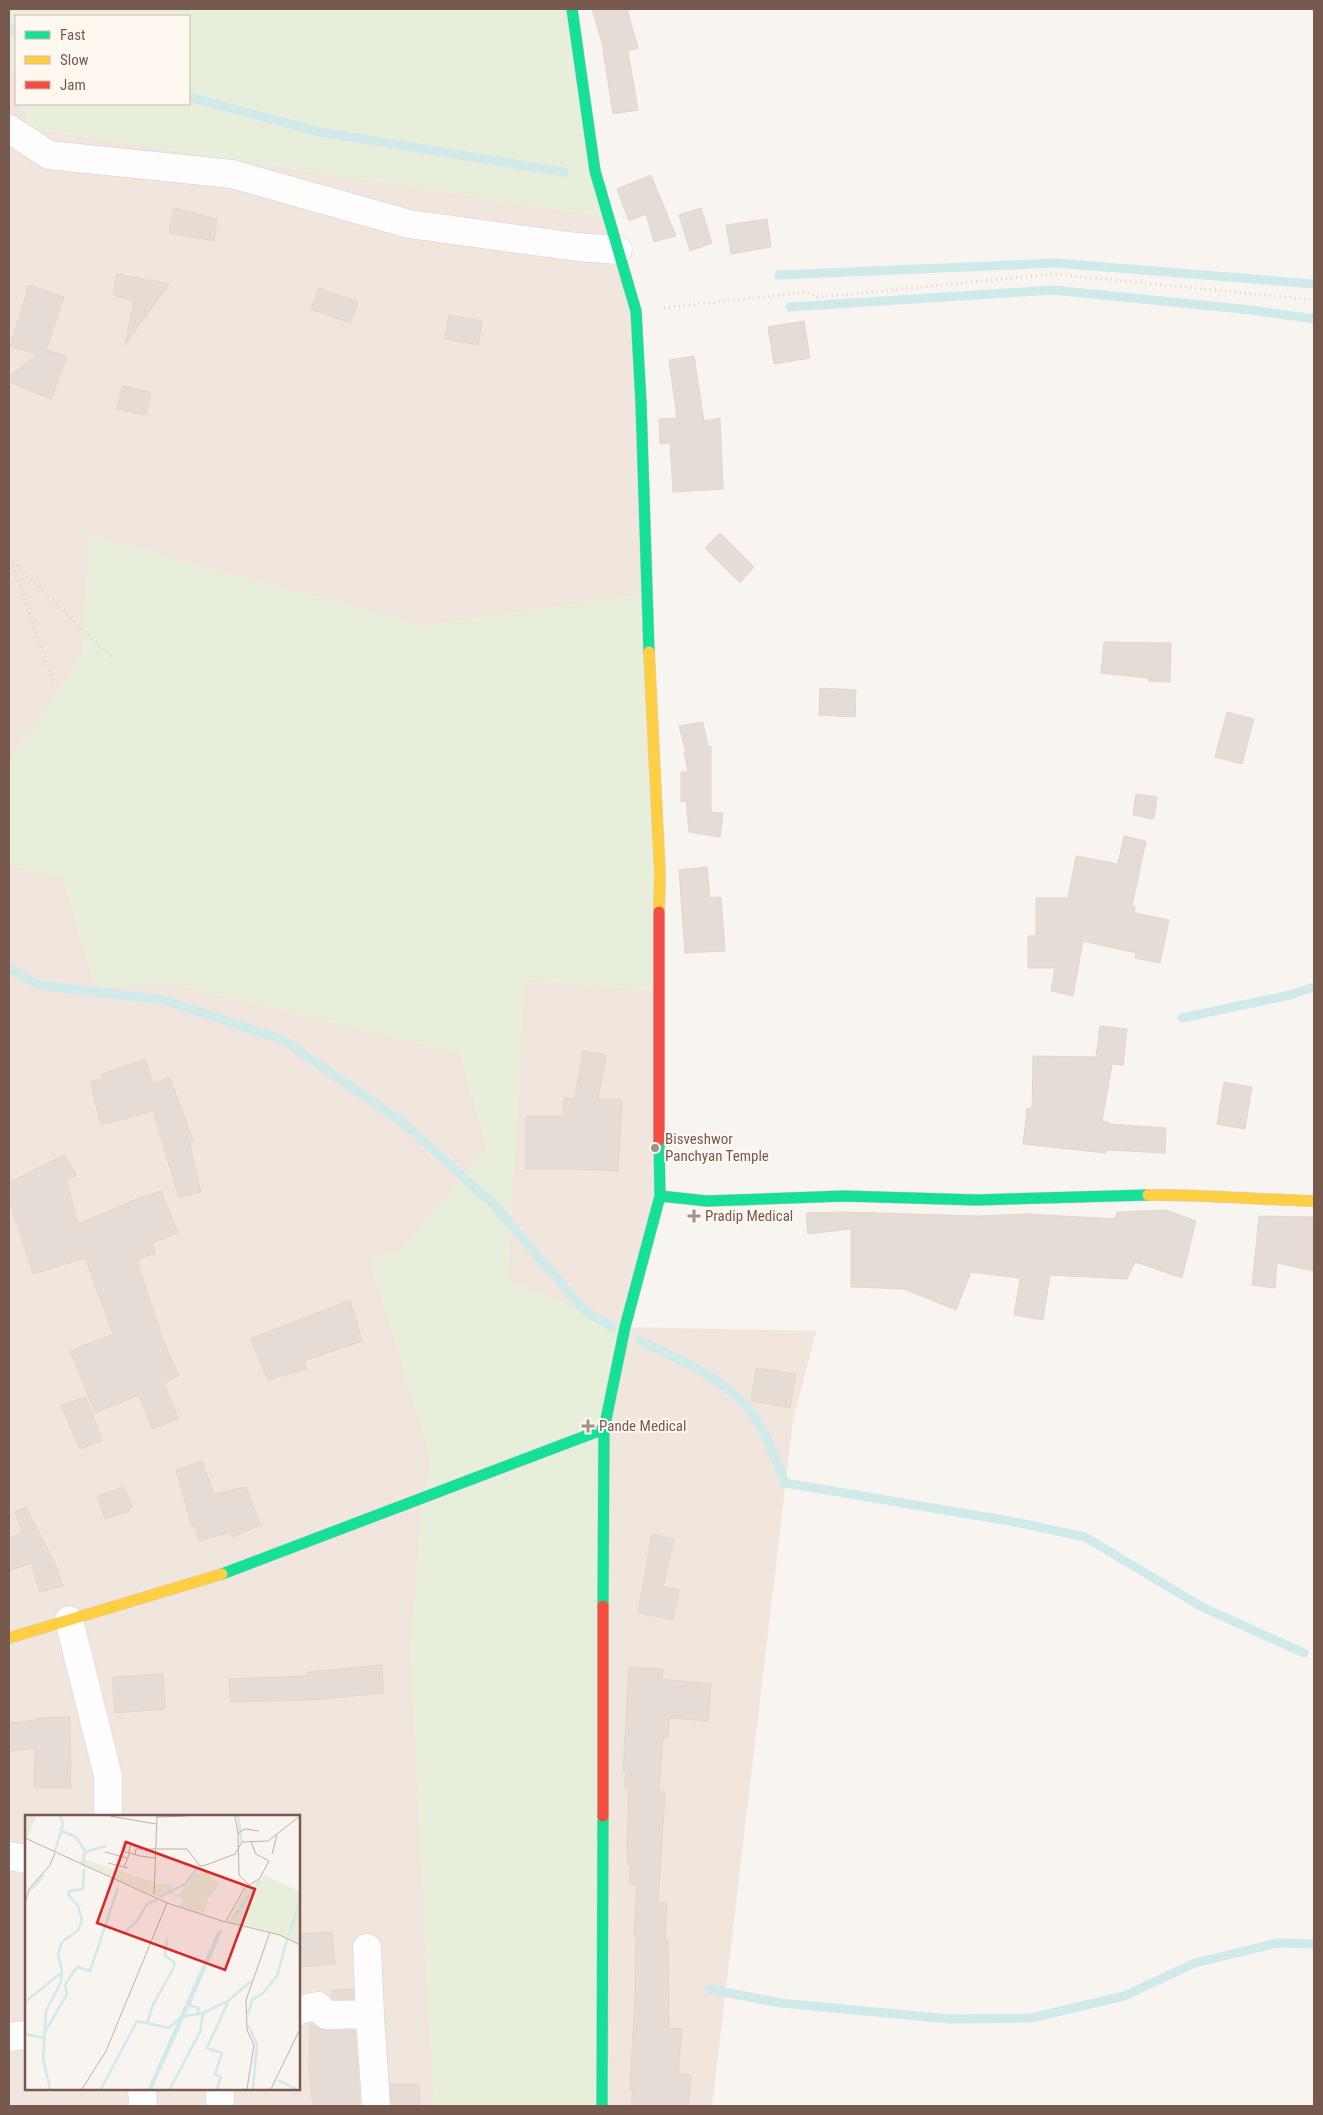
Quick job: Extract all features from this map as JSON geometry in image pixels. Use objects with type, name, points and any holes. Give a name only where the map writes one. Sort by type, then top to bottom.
[{"type":"street","points":[[572,9],[595,171],[636,311],[641,403],[646,594],[660,875],[658,991],[660,1196],[625,1327],[604,1429],[602,2106]]},
{"type":"street","points":[[9,129],[49,155],[232,174],[409,224],[577,247],[618,250]]},
{"type":"street","points":[[660,1196],[707,1201],[844,1196],[977,1200],[1193,1194],[1254,1200],[1314,1201]]},
{"type":"street","points":[[9,1638],[232,1571],[604,1429]]},
{"type":"street","points":[[69,1620],[108,1776],[108,1815]]},
{"type":"street","points":[[9,1856],[25,1859]]},
{"type":"street","points":[[367,1948],[376,2106]]},
{"type":"street","points":[[300,2010],[318,2006],[326,2016],[370,2014]]},
{"type":"street","points":[[9,2037],[25,2035]]},
{"type":"street","points":[[142,2090],[143,2106]]},
{"type":"street","points":[[220,2090],[220,2106]]},
{"type":"path","points":[[636,311],[807,292],[817,297],[1054,274],[1314,300]]},
{"type":"path","points":[[9,559],[53,681]]},
{"type":"path","points":[[12,564],[114,659]]},
{"type":"shaded area","points":[[9,58],[15,79],[15,105],[22,105],[30,128],[609,217],[636,311],[646,594],[424,626],[89,536],[83,656],[9,762]]},
{"type":"shaded area","points":[[9,865],[63,877],[96,988],[166,982],[461,1053],[487,1148],[400,1252],[371,1261],[432,1461],[423,1497],[411,1650],[434,2106],[9,2106]]},
{"type":"shaded area","points":[[524,979],[658,991],[660,1196],[625,1327],[816,1331],[793,1421],[712,2106],[602,2106],[507,1281]]},
{"type":"green space","points":[[9,9],[572,9],[609,217],[30,128],[22,105],[190,105],[190,15],[15,15],[15,79],[9,58]]},
{"type":"green space","points":[[89,536],[424,626],[646,594],[658,991],[524,979],[507,1280],[625,1327],[604,1429],[602,2106],[434,2106],[411,1650],[423,1497],[431,1461],[371,1261],[400,1252],[487,1148],[461,1053],[166,982],[96,988],[63,877],[9,865],[9,762],[83,656]]},
{"type":"building","points":[[592,9],[627,9],[638,48],[628,51],[638,110],[613,114],[602,43]]},
{"type":"building","points":[[651,175],[676,236],[654,242],[646,214],[629,221],[617,189]]},
{"type":"building","points":[[174,208],[217,219],[214,241],[169,233]]},
{"type":"building","points":[[701,208],[712,243],[690,251],[679,215]]},
{"type":"building","points":[[767,219],[771,247],[731,254],[726,225]]},
{"type":"building","points":[[117,274],[169,284],[125,345],[134,301],[113,295]]},
{"type":"building","points":[[29,285],[64,297],[46,350],[67,356],[52,397],[49,398],[9,382],[9,376],[38,354],[10,346]]},
{"type":"building","points":[[319,288],[358,302],[350,323],[311,309]]},
{"type":"building","points":[[449,315],[482,321],[478,345],[445,339]]},
{"type":"building","points":[[804,321],[810,358],[774,364],[768,327]]},
{"type":"building","points":[[694,356],[704,421],[720,418],[723,489],[673,492],[670,443],[660,444],[659,419],[677,418],[669,360]]},
{"type":"building","points":[[122,386],[151,392],[146,415],[117,409]]},
{"type":"building","points":[[720,533],[754,567],[740,583],[705,548]]},
{"type":"building","points":[[1104,642],[1171,643],[1170,682],[1148,681],[1148,678],[1101,673]]},
{"type":"building","points":[[820,688],[856,690],[855,717],[819,715]]},
{"type":"building","points":[[1227,712],[1254,719],[1242,764],[1215,757]]},
{"type":"building","points":[[703,722],[708,747],[711,746],[711,812],[723,813],[720,837],[689,832],[686,801],[681,802],[681,772],[688,772],[684,752],[686,752],[679,726]]},
{"type":"building","points":[[1136,794],[1157,797],[1154,819],[1133,815]]},
{"type":"building","points":[[1124,836],[1146,841],[1132,906],[1135,906],[1134,913],[1169,920],[1160,963],[1135,958],[1136,953],[1083,941],[1073,996],[1051,991],[1055,968],[1028,968],[1028,936],[1036,936],[1036,898],[1068,898],[1076,856],[1118,864]]},
{"type":"building","points":[[707,867],[710,898],[721,897],[725,951],[685,953],[679,870]]},
{"type":"building","points":[[1100,1026],[1127,1029],[1123,1065],[1112,1064],[1102,1121],[1109,1122],[1109,1124],[1166,1128],[1165,1153],[1106,1150],[1106,1153],[1023,1144],[1027,1108],[1032,1108],[1033,1056],[1096,1057]]},
{"type":"building","points":[[583,1051],[606,1055],[598,1099],[622,1100],[618,1171],[526,1169],[526,1116],[563,1116],[564,1098],[575,1098]]},
{"type":"building","points":[[145,1059],[153,1084],[170,1077],[193,1140],[189,1142],[201,1192],[179,1198],[153,1111],[101,1125],[90,1082],[103,1078],[102,1074]]},
{"type":"building","points":[[1224,1082],[1252,1087],[1245,1129],[1217,1124]]},
{"type":"building","points":[[64,1155],[77,1175],[66,1180],[78,1224],[161,1191],[178,1233],[152,1243],[155,1253],[137,1260],[162,1338],[179,1376],[164,1383],[178,1419],[152,1429],[139,1395],[95,1413],[70,1351],[113,1334],[85,1258],[33,1274],[9,1199],[9,1183]]},
{"type":"building","points":[[1166,1210],[1196,1221],[1182,1278],[1135,1262],[1127,1279],[1050,1275],[1043,1320],[1014,1315],[1020,1278],[971,1272],[956,1310],[904,1289],[851,1287],[851,1229],[808,1234],[806,1213],[844,1212],[977,1216],[1028,1214],[1115,1219],[1117,1212]]},
{"type":"building","points":[[1259,1216],[1314,1217],[1314,1271],[1277,1263],[1275,1288],[1252,1285]]},
{"type":"building","points":[[350,1300],[362,1341],[304,1361],[306,1369],[268,1380],[250,1339]]},
{"type":"building","points":[[756,1368],[796,1374],[790,1408],[751,1401]]},
{"type":"building","points":[[86,1397],[102,1441],[80,1449],[61,1405]]},
{"type":"building","points":[[202,1461],[214,1494],[246,1487],[261,1525],[232,1537],[230,1532],[199,1541],[195,1526],[192,1527],[176,1470]]},
{"type":"building","points":[[124,1487],[133,1507],[129,1509],[130,1511],[105,1519],[97,1496]]},
{"type":"building","points":[[26,1507],[56,1565],[63,1586],[40,1592],[31,1563],[9,1571],[9,1538],[22,1532],[15,1512]]},
{"type":"building","points":[[652,1534],[674,1539],[663,1587],[679,1590],[673,1620],[638,1613]]},
{"type":"building","points":[[382,1665],[384,1693],[310,1700],[230,1702],[229,1679],[307,1676],[307,1672]]},
{"type":"building","points":[[629,1667],[663,1669],[662,1679],[711,1684],[708,1721],[669,1718],[668,1738],[663,1737],[659,1791],[665,1792],[658,1902],[667,1903],[665,1938],[668,1939],[669,2028],[682,2029],[678,2074],[691,2075],[688,2106],[631,2106],[633,2091],[630,2090],[635,1993],[636,1935],[634,1935],[637,1885],[629,1884],[630,1864],[627,1864],[627,1848],[629,1788],[624,1787],[626,1772],[623,1772]]},
{"type":"building","points":[[163,1674],[165,1709],[115,1713],[112,1677]]},
{"type":"building","points":[[70,1717],[71,1788],[34,1788],[35,1748],[9,1751],[9,1723],[36,1720],[36,1718]]},
{"type":"building","points":[[332,1932],[335,1964],[300,1967],[300,1934]]},
{"type":"building","points":[[353,1989],[354,1999],[332,1999],[332,1990]]},
{"type":"building","points":[[310,2024],[326,2031],[355,2030],[360,2106],[313,2106],[309,2066]]},
{"type":"building","points":[[390,2084],[419,2084],[420,2106],[391,2106]]},
{"type":"waterway","points":[[9,28],[15,31]]},
{"type":"waterway","points":[[190,97],[320,132],[564,172]]},
{"type":"waterway","points":[[779,275],[1056,263],[1314,284]]},
{"type":"waterway","points":[[790,307],[1053,290],[1251,310],[1314,319]]},
{"type":"waterway","points":[[9,968],[38,985],[164,1000],[283,1040],[405,1124],[495,1206],[584,1310],[612,1327]]},
{"type":"waterway","points":[[1182,1018],[1290,995],[1314,987]]},
{"type":"waterway","points":[[639,1340],[708,1375],[733,1393],[757,1421],[768,1441],[785,1483],[1015,1522],[1085,1537],[1202,1607],[1304,1653]]},
{"type":"waterway","points":[[709,1989],[780,2003],[950,2019],[1031,2018],[1124,1996],[1195,1963],[1278,1943],[1314,1944]]},
{"type":"traffic: fast","points":[[572,9],[595,171],[636,311],[649,652]]},
{"type":"traffic: fast","points":[[603,1606],[604,1429],[625,1327],[660,1196],[659,1140]]},
{"type":"traffic: fast","points":[[660,1196],[707,1201],[844,1196],[977,1200],[1148,1195]]},
{"type":"traffic: fast","points":[[222,1574],[604,1429]]},
{"type":"traffic: fast","points":[[602,2106],[603,1816]]},
{"type":"traffic: slow","points":[[649,652],[660,875],[659,912]]},
{"type":"traffic: slow","points":[[1148,1195],[1190,1195],[1314,1201]]},
{"type":"traffic: slow","points":[[9,1638],[222,1574]]},
{"type":"traffic: jam","points":[[659,912],[659,1140]]},
{"type":"traffic: jam","points":[[603,1606],[603,1816]]},
{"type":"place","name":"Bisveshwor Panchyan Temple","points":[[655,1148]]},
{"type":"place","name":"Pradip Medical","points":[[694,1216]]},
{"type":"place","name":"Pande Medical","points":[[588,1426]]}]
